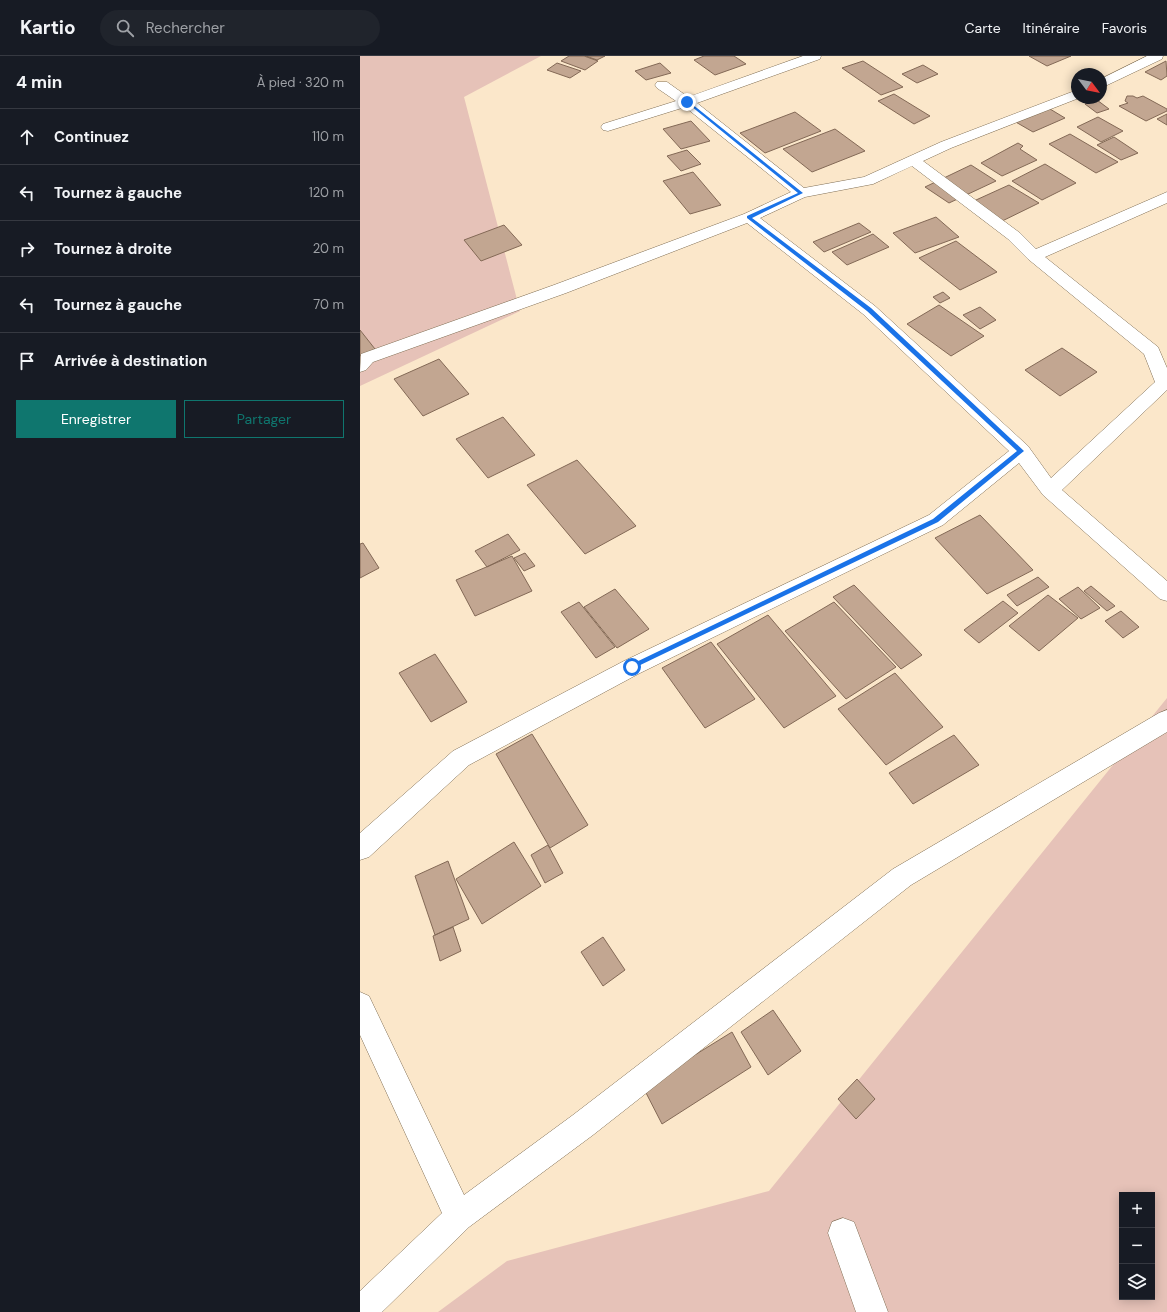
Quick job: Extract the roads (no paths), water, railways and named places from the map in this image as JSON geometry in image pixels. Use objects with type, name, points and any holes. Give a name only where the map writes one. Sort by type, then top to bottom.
[{"type":"street","points":[[608,127],[687,102],[815,56]]},
{"type":"street","points":[[1107,81],[1157,56]]},
{"type":"street","points":[[662,85],[687,102],[801,193]]},
{"type":"street","points":[[360,366],[367,358],[560,289],[749,217],[801,193],[868,181],[946,145],[1071,96]]},
{"type":"street","points":[[913,160],[1014,236],[1034,256],[1152,351],[1166,382],[1050,490]]},
{"type":"street","points":[[1034,256],[1167,197]]},
{"type":"street","points":[[749,217],[869,310],[1021,451],[1050,490],[1167,593]]},
{"type":"street","points":[[360,849],[461,758],[632,667],[936,520],[1021,451]]},
{"type":"street","points":[[360,1312],[459,1217],[589,1120],[902,877],[1167,720]]},
{"type":"street","points":[[360,1005],[459,1217]]},
{"type":"street","points":[[843,1233],[872,1312]]}]
